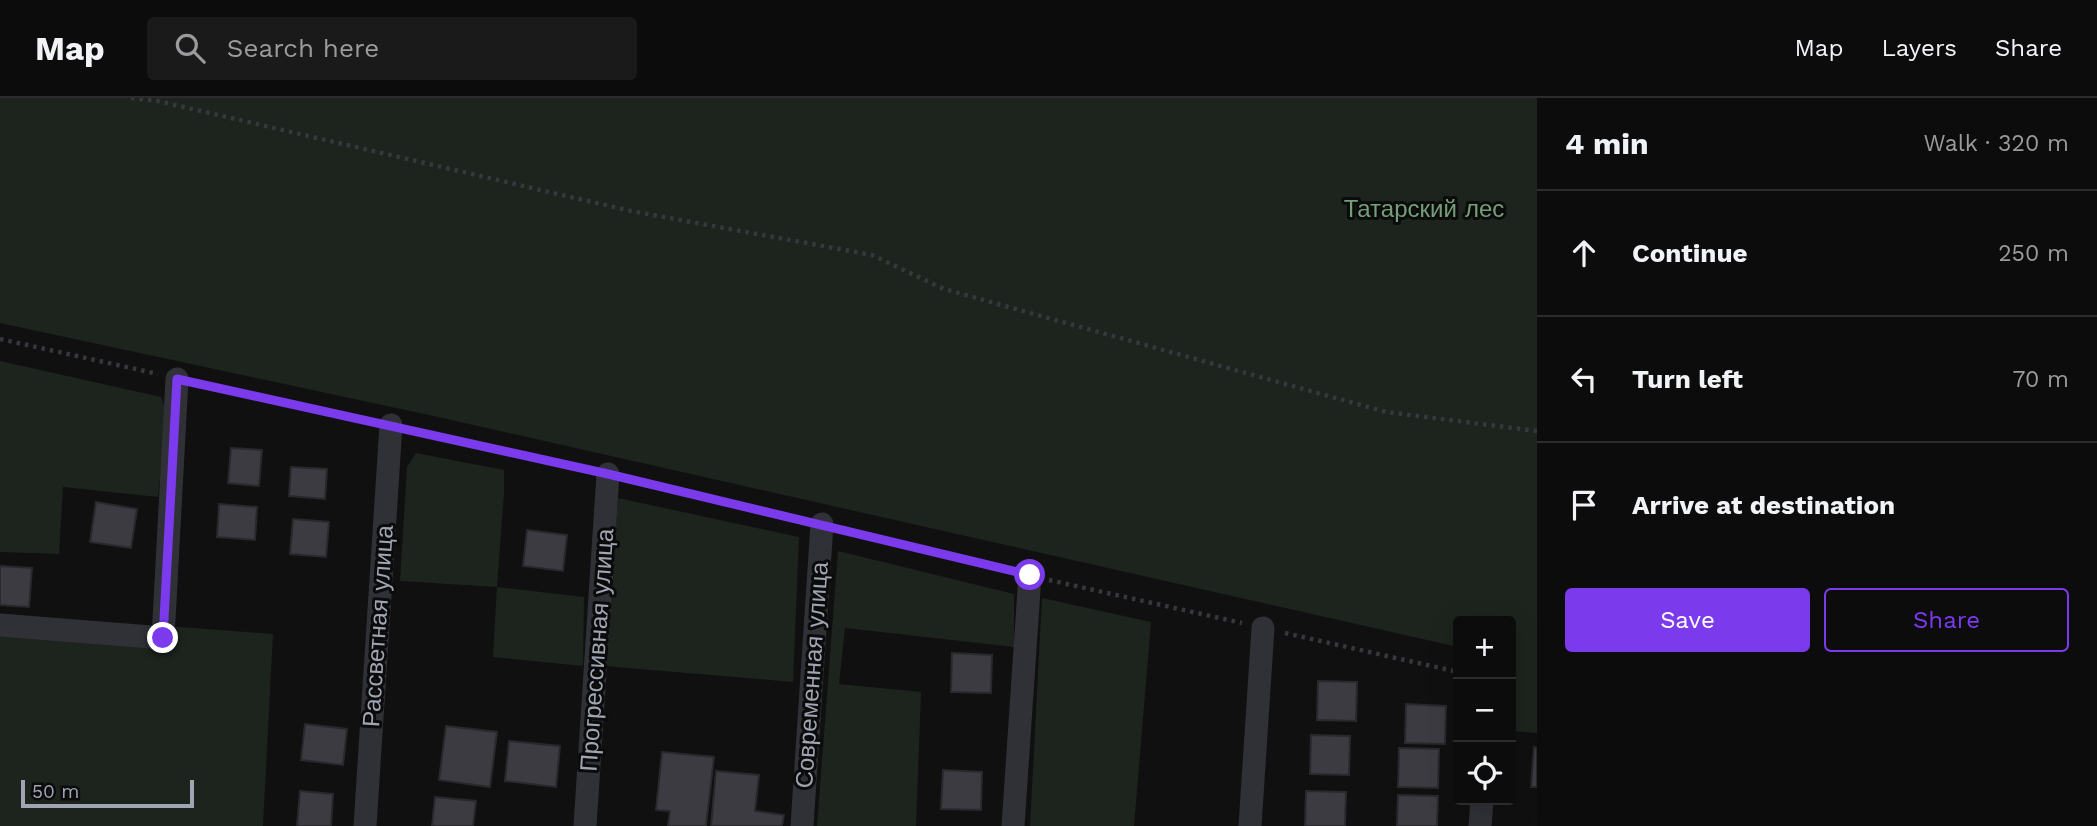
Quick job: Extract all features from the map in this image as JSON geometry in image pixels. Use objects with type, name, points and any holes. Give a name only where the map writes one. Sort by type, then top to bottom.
[{"type":"street","points":[[0,625],[163,638],[177,379]]},
{"type":"street","name":"Рассветная улица","points":[[365,826],[391,425]]},
{"type":"street","name":"Прогрессивная улица","points":[[585,826],[608,474]]},
{"type":"street","name":"Современная улица","points":[[802,826],[822,524]]},
{"type":"street","points":[[1013,826],[1030,575]]},
{"type":"street","points":[[1250,826],[1263,628]]},
{"type":"street","points":[[1480,826],[1482,805]]},
{"type":"path","points":[[131,98],[158,101],[631,211],[872,255],[944,289],[1386,412],[1537,431]]},
{"type":"path","points":[[0,340],[608,474],[1030,575],[1453,671]]},
{"type":"green space","name":"Татарский лес","points":[[0,98],[1537,98],[1537,733],[1516,731],[1516,616],[1453,616],[1453,646],[438,417],[0,323]]},
{"type":"green space","points":[[0,361],[161,397],[167,413],[158,497],[63,487],[59,554],[0,552]]},
{"type":"green space","points":[[416,453],[504,470],[497,587],[400,581],[407,467]]},
{"type":"green space","points":[[618,498],[799,537],[793,682],[605,666]]},
{"type":"green space","points":[[838,551],[1014,594],[1014,647],[845,628],[839,684],[921,692],[916,826],[817,826]]},
{"type":"green space","points":[[497,587],[584,597],[583,666],[493,657]]},
{"type":"green space","points":[[1042,598],[1151,622],[1134,826],[1030,826]]},
{"type":"green space","points":[[0,618],[273,634],[263,826],[0,826]]},
{"type":"building","points":[[231,448],[262,450],[259,486],[228,483]]},
{"type":"building","points":[[291,467],[327,469],[325,499],[289,496]]},
{"type":"building","points":[[96,502],[137,509],[131,548],[90,542]]},
{"type":"building","points":[[219,504],[257,507],[255,540],[217,537]]},
{"type":"building","points":[[293,519],[329,522],[326,557],[290,554]]},
{"type":"building","points":[[527,530],[567,535],[563,571],[523,566]]},
{"type":"building","points":[[0,566],[32,568],[29,607],[0,605]]},
{"type":"building","points":[[952,653],[992,655],[991,693],[951,692]]},
{"type":"building","points":[[1318,681],[1357,682],[1356,721],[1317,720]]},
{"type":"building","points":[[1406,704],[1446,706],[1445,744],[1405,743]]},
{"type":"building","points":[[305,724],[347,729],[343,765],[301,760]]},
{"type":"building","points":[[446,726],[497,732],[490,787],[439,780]]},
{"type":"building","points":[[1311,735],[1350,736],[1349,775],[1310,774]]},
{"type":"building","points":[[509,741],[560,746],[556,787],[505,781]]},
{"type":"building","points":[[1534,747],[1537,748],[1537,787],[1531,787]]},
{"type":"building","points":[[1399,748],[1439,749],[1438,788],[1398,787]]},
{"type":"building","points":[[662,752],[714,757],[706,826],[668,826],[670,811],[656,810]]},
{"type":"building","points":[[943,770],[982,772],[981,810],[941,809]]},
{"type":"building","points":[[716,771],[759,775],[755,811],[784,815],[782,826],[711,826]]},
{"type":"building","points":[[300,791],[333,794],[331,826],[297,826]]},
{"type":"building","points":[[1306,791],[1346,792],[1345,826],[1305,826]]},
{"type":"building","points":[[1398,795],[1438,796],[1437,826],[1397,826]]},
{"type":"building","points":[[435,797],[476,801],[473,826],[432,826]]},
{"type":"route","points":[[163,638],[177,379],[608,474],[1030,575]]}]
